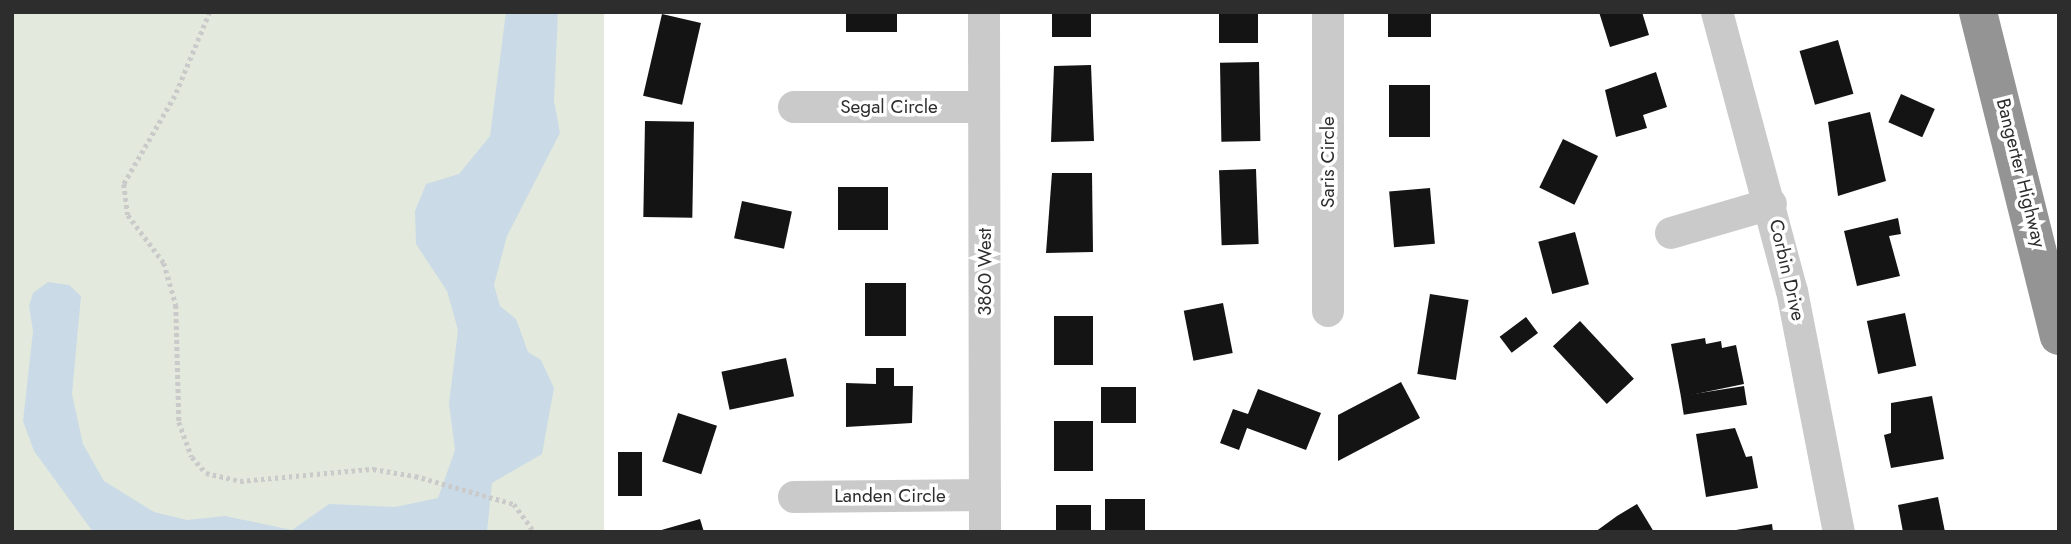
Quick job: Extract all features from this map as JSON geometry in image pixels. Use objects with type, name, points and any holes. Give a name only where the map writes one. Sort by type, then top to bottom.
[{"type":"highway","name":"Bangerter Highway","points":[[1978,12],[2059,336]]},
{"type":"street","name":"3860 West","points":[[984,12],[985,532]]},
{"type":"street","name":"Saris Circle","points":[[1328,12],[1328,311]]},
{"type":"street","name":"Corbin Drive","points":[[1717,12],[1771,204],[1839,532]]},
{"type":"street","name":"Segal Circle","points":[[794,107],[984,107]]},
{"type":"street","points":[[1671,233],[1771,204]]},
{"type":"street","name":"Landen Circle","points":[[794,496],[985,495]]},
{"type":"path","points":[[211,12],[176,96],[124,184],[128,215],[164,263],[176,305],[179,422],[192,457],[206,473],[240,481],[373,469],[440,482],[514,504],[534,532]]},
{"type":"shaded area","points":[[12,12],[604,12],[604,532],[12,532]]},
{"type":"water","points":[[506,12],[558,12],[554,101],[560,133],[507,236],[494,285],[500,306],[516,319],[528,352],[541,360],[554,388],[542,454],[492,483],[487,532],[93,532],[34,451],[23,421],[33,331],[29,306],[33,293],[48,282],[69,285],[81,296],[72,394],[83,444],[104,481],[154,512],[187,520],[225,516],[292,530],[329,504],[395,507],[438,498],[455,450],[449,403],[458,330],[447,291],[416,244],[415,211],[426,184],[459,174],[490,136]]},
{"type":"building","points":[[846,12],[897,12],[897,32],[846,32]]},
{"type":"building","points":[[1052,12],[1091,12],[1091,37],[1052,37]]},
{"type":"building","points":[[1219,12],[1258,12],[1258,43],[1219,43]]},
{"type":"building","points":[[1388,12],[1431,12],[1431,37],[1388,37]]},
{"type":"building","points":[[1599,12],[1642,12],[1649,35],[1610,47]]},
{"type":"building","points":[[662,14],[701,23],[682,105],[643,96]]},
{"type":"building","points":[[1838,40],[1853,94],[1815,105],[1800,51]]},
{"type":"building","points":[[1259,62],[1260,141],[1221,142],[1220,63]]},
{"type":"building","points":[[1091,65],[1094,141],[1051,142],[1054,66]]},
{"type":"building","points":[[1656,72],[1667,107],[1643,115],[1647,128],[1616,137],[1605,90]]},
{"type":"building","points":[[1389,85],[1430,85],[1430,137],[1389,137]]},
{"type":"building","points":[[1901,94],[1935,109],[1922,137],[1888,122]]},
{"type":"building","points":[[1870,112],[1886,181],[1838,196],[1828,122]]},
{"type":"building","points":[[645,121],[694,122],[692,218],[643,217]]},
{"type":"building","points":[[1563,139],[1598,156],[1574,205],[1539,188]]},
{"type":"building","points":[[1256,169],[1259,244],[1222,245],[1219,170]]},
{"type":"building","points":[[1052,173],[1092,173],[1093,252],[1046,253]]},
{"type":"building","points":[[838,187],[888,187],[888,230],[838,230]]},
{"type":"building","points":[[1430,188],[1435,244],[1394,247],[1389,192]]},
{"type":"building","points":[[742,201],[792,212],[784,249],[734,238]]},
{"type":"building","points":[[1898,218],[1901,234],[1889,236],[1900,276],[1857,286],[1844,231]]},
{"type":"building","points":[[1575,232],[1589,284],[1552,294],[1538,242]]},
{"type":"building","points":[[865,283],[906,283],[906,336],[865,336]]},
{"type":"building","points":[[1430,294],[1469,300],[1456,380],[1417,374]]},
{"type":"building","points":[[1223,303],[1233,353],[1193,361],[1184,311]]},
{"type":"building","points":[[1905,313],[1916,366],[1878,374],[1867,321]]},
{"type":"building","points":[[1054,316],[1093,316],[1093,365],[1054,365]]},
{"type":"building","points":[[1526,317],[1538,333],[1512,353],[1500,337]]},
{"type":"building","points":[[1580,321],[1634,379],[1607,404],[1553,346]]},
{"type":"building","points":[[1705,338],[1706,344],[1721,341],[1722,348],[1736,345],[1744,384],[1681,397],[1671,344]]},
{"type":"building","points":[[786,358],[794,396],[730,410],[721,372]]},
{"type":"building","points":[[876,368],[894,368],[894,386],[913,386],[912,423],[846,427],[846,383],[876,384]]},
{"type":"building","points":[[1401,382],[1420,418],[1338,461],[1338,415]]},
{"type":"building","points":[[1744,386],[1747,405],[1684,415],[1681,396]]},
{"type":"building","points":[[1101,387],[1136,387],[1136,423],[1101,423]]},
{"type":"building","points":[[1258,389],[1321,413],[1306,450],[1247,428],[1239,450],[1220,443],[1233,409],[1248,414]]},
{"type":"building","points":[[1932,396],[1944,459],[1891,468],[1884,435],[1891,433],[1891,403]]},
{"type":"building","points":[[678,413],[717,426],[701,474],[662,462]]},
{"type":"building","points":[[1054,421],[1093,421],[1093,471],[1054,471]]},
{"type":"building","points":[[1735,428],[1746,457],[1752,456],[1758,488],[1706,497],[1696,434]]},
{"type":"building","points":[[618,452],[642,452],[642,496],[618,496]]},
{"type":"building","points":[[1938,497],[1945,532],[1903,532],[1898,505]]},
{"type":"building","points":[[1105,499],[1145,499],[1145,532],[1105,532]]},
{"type":"building","points":[[1637,504],[1654,532],[1595,532],[1617,516]]},
{"type":"building","points":[[1056,505],[1091,505],[1091,532],[1056,532]]},
{"type":"building","points":[[700,519],[704,532],[658,532],[658,531]]},
{"type":"building","points":[[1772,524],[1773,532],[1736,532],[1736,530]]}]
